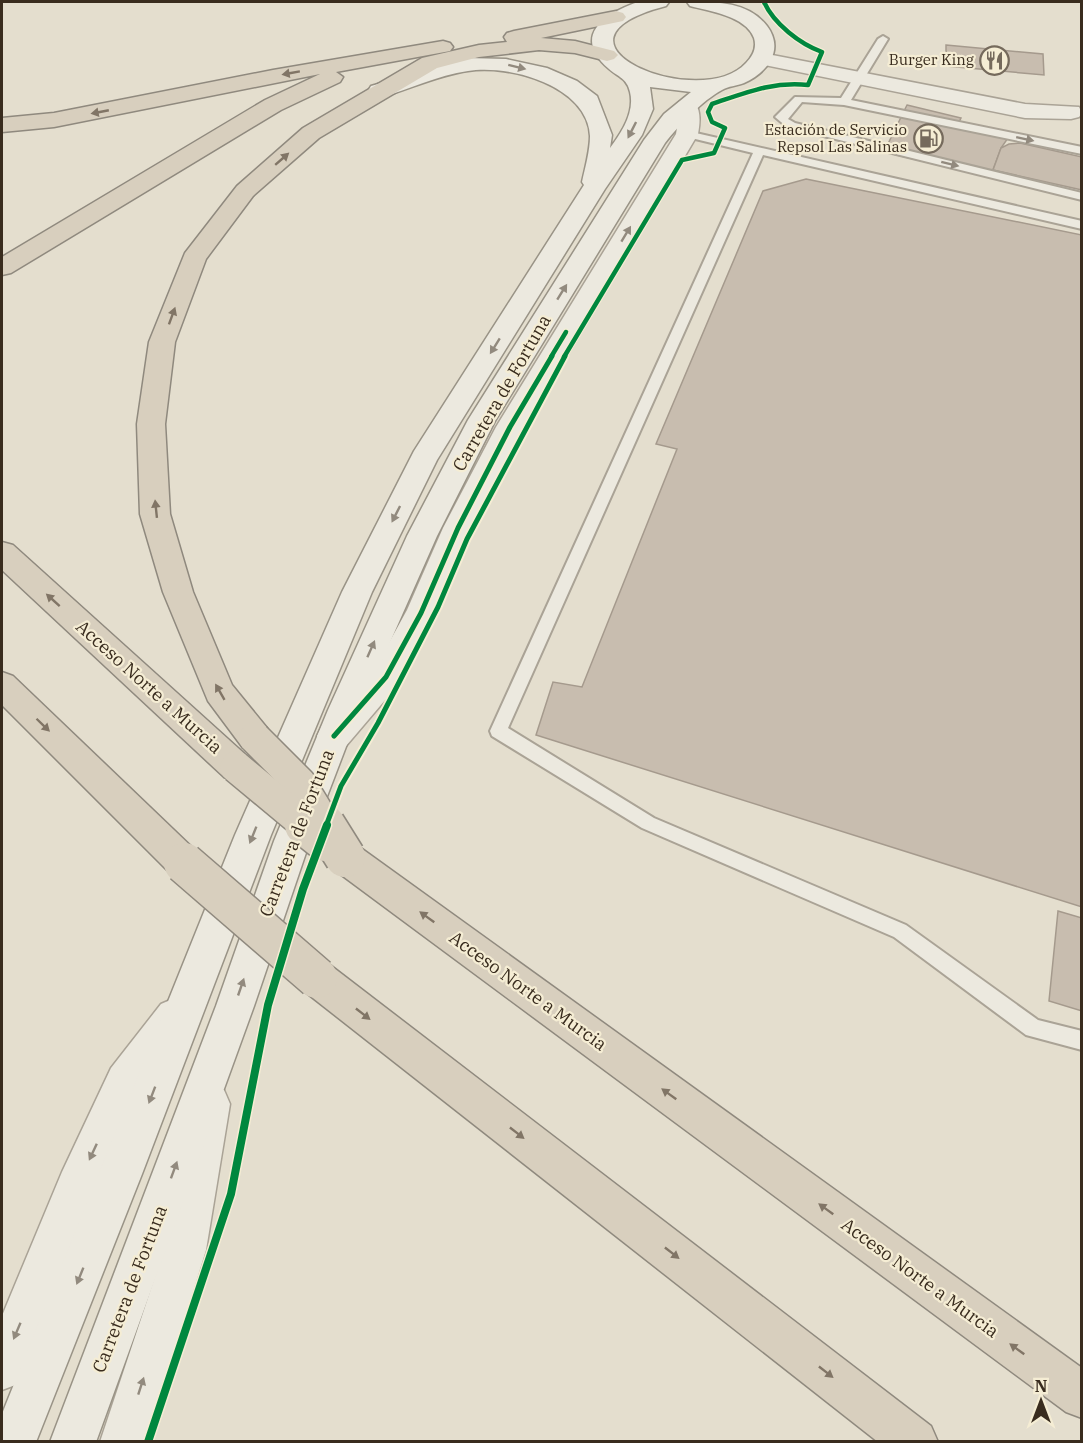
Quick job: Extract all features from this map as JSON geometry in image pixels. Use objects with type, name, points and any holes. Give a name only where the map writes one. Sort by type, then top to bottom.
[{"type":"highway","points":[[2,125],[54,120],[273,76],[565,29],[616,17]]},
{"type":"highway","points":[[484,42],[575,47],[607,55]]},
{"type":"highway","points":[[345,857],[300,783],[255,738],[219,692],[178,592],[155,514],[151,424],[162,342],[194,258],[245,191],[311,133],[430,63],[479,51],[541,44]]},
{"type":"highway","points":[[2,267],[273,105],[333,76],[411,52]]},
{"type":"highway","name":"Acceso Norte a Murcia","points":[[2,552],[236,767],[345,857],[1082,1396]]},
{"type":"highway","points":[[2,685],[184,863],[317,978],[915,1442]]},
{"type":"main road","points":[[659,2],[628,10],[616,17],[603,35],[603,45],[607,55],[618,66],[634,76],[678,86],[715,84],[736,78],[751,70],[762,59],[766,47],[763,34],[753,23],[739,14],[721,6],[697,2]]},
{"type":"main road","points":[[746,2],[753,23]]},
{"type":"main road","points":[[762,59],[1025,111],[1077,109]]},
{"type":"main road","points":[[379,91],[467,64],[506,65],[539,73],[569,86],[589,101],[601,135],[593,189]]},
{"type":"main road","name":"Carretera de Fortuna","points":[[13,1442],[191,997],[253,835],[357,592],[424,458],[593,189],[630,135],[642,109],[641,92],[634,76]]},
{"type":"main road","name":"Carretera de Fortuna","points":[[73,1442],[219,1048],[292,841],[334,736],[422,536],[482,420],[655,140],[672,119],[715,84]]},
{"type":"main road","points":[[334,736],[386,677],[420,613],[458,528],[510,427],[687,134],[689,121],[687,107]]},
{"type":"main road","points":[[2,1368],[77,1187],[126,1082],[191,997]]},
{"type":"main road","points":[[123,1442],[185,1250],[219,1048]]},
{"type":"lane","points":[[844,102],[883,39]]},
{"type":"lane","points":[[1082,151],[844,102],[800,99],[781,117],[784,122],[792,125],[1082,197]]},
{"type":"lane","points":[[687,134],[1082,225]]},
{"type":"lane","points":[[759,151],[498,731],[648,823],[900,931],[1033,1028],[1082,1041]]},
{"type":"building","name":"Burger King","points":[[946,45],[1043,54],[1044,75],[946,66]]},
{"type":"building","points":[[907,105],[961,118],[957,126],[1008,138],[1001,148],[993,170],[1002,172],[1000,177],[993,178],[884,152]]},
{"type":"building","points":[[1020,143],[1082,157],[1082,190],[993,170],[1001,148],[1009,144]]},
{"type":"building","points":[[806,179],[1082,235],[1082,907],[536,735],[553,682],[582,687],[677,449],[656,444],[763,191]]},
{"type":"building","points":[[1058,911],[1082,918],[1082,1011],[1049,1001]]},
{"type":"cycle path","points":[[148,1442],[231,1194],[268,1005],[303,889],[341,786],[378,723],[438,607],[467,539],[572,342],[682,160],[714,153],[725,128],[712,122],[708,112],[712,104],[770,85],[789,83],[808,85],[822,52],[797,40],[768,10],[764,2]]},
{"type":"cycle path","points":[[334,736],[386,677],[421,613],[458,528],[510,427],[566,332]]},
{"type":"place","name":"Burger King","points":[[995,60]]},
{"type":"place","name":"Estación de Servicio Repsol Las Salinas","points":[[928,139]]}]
